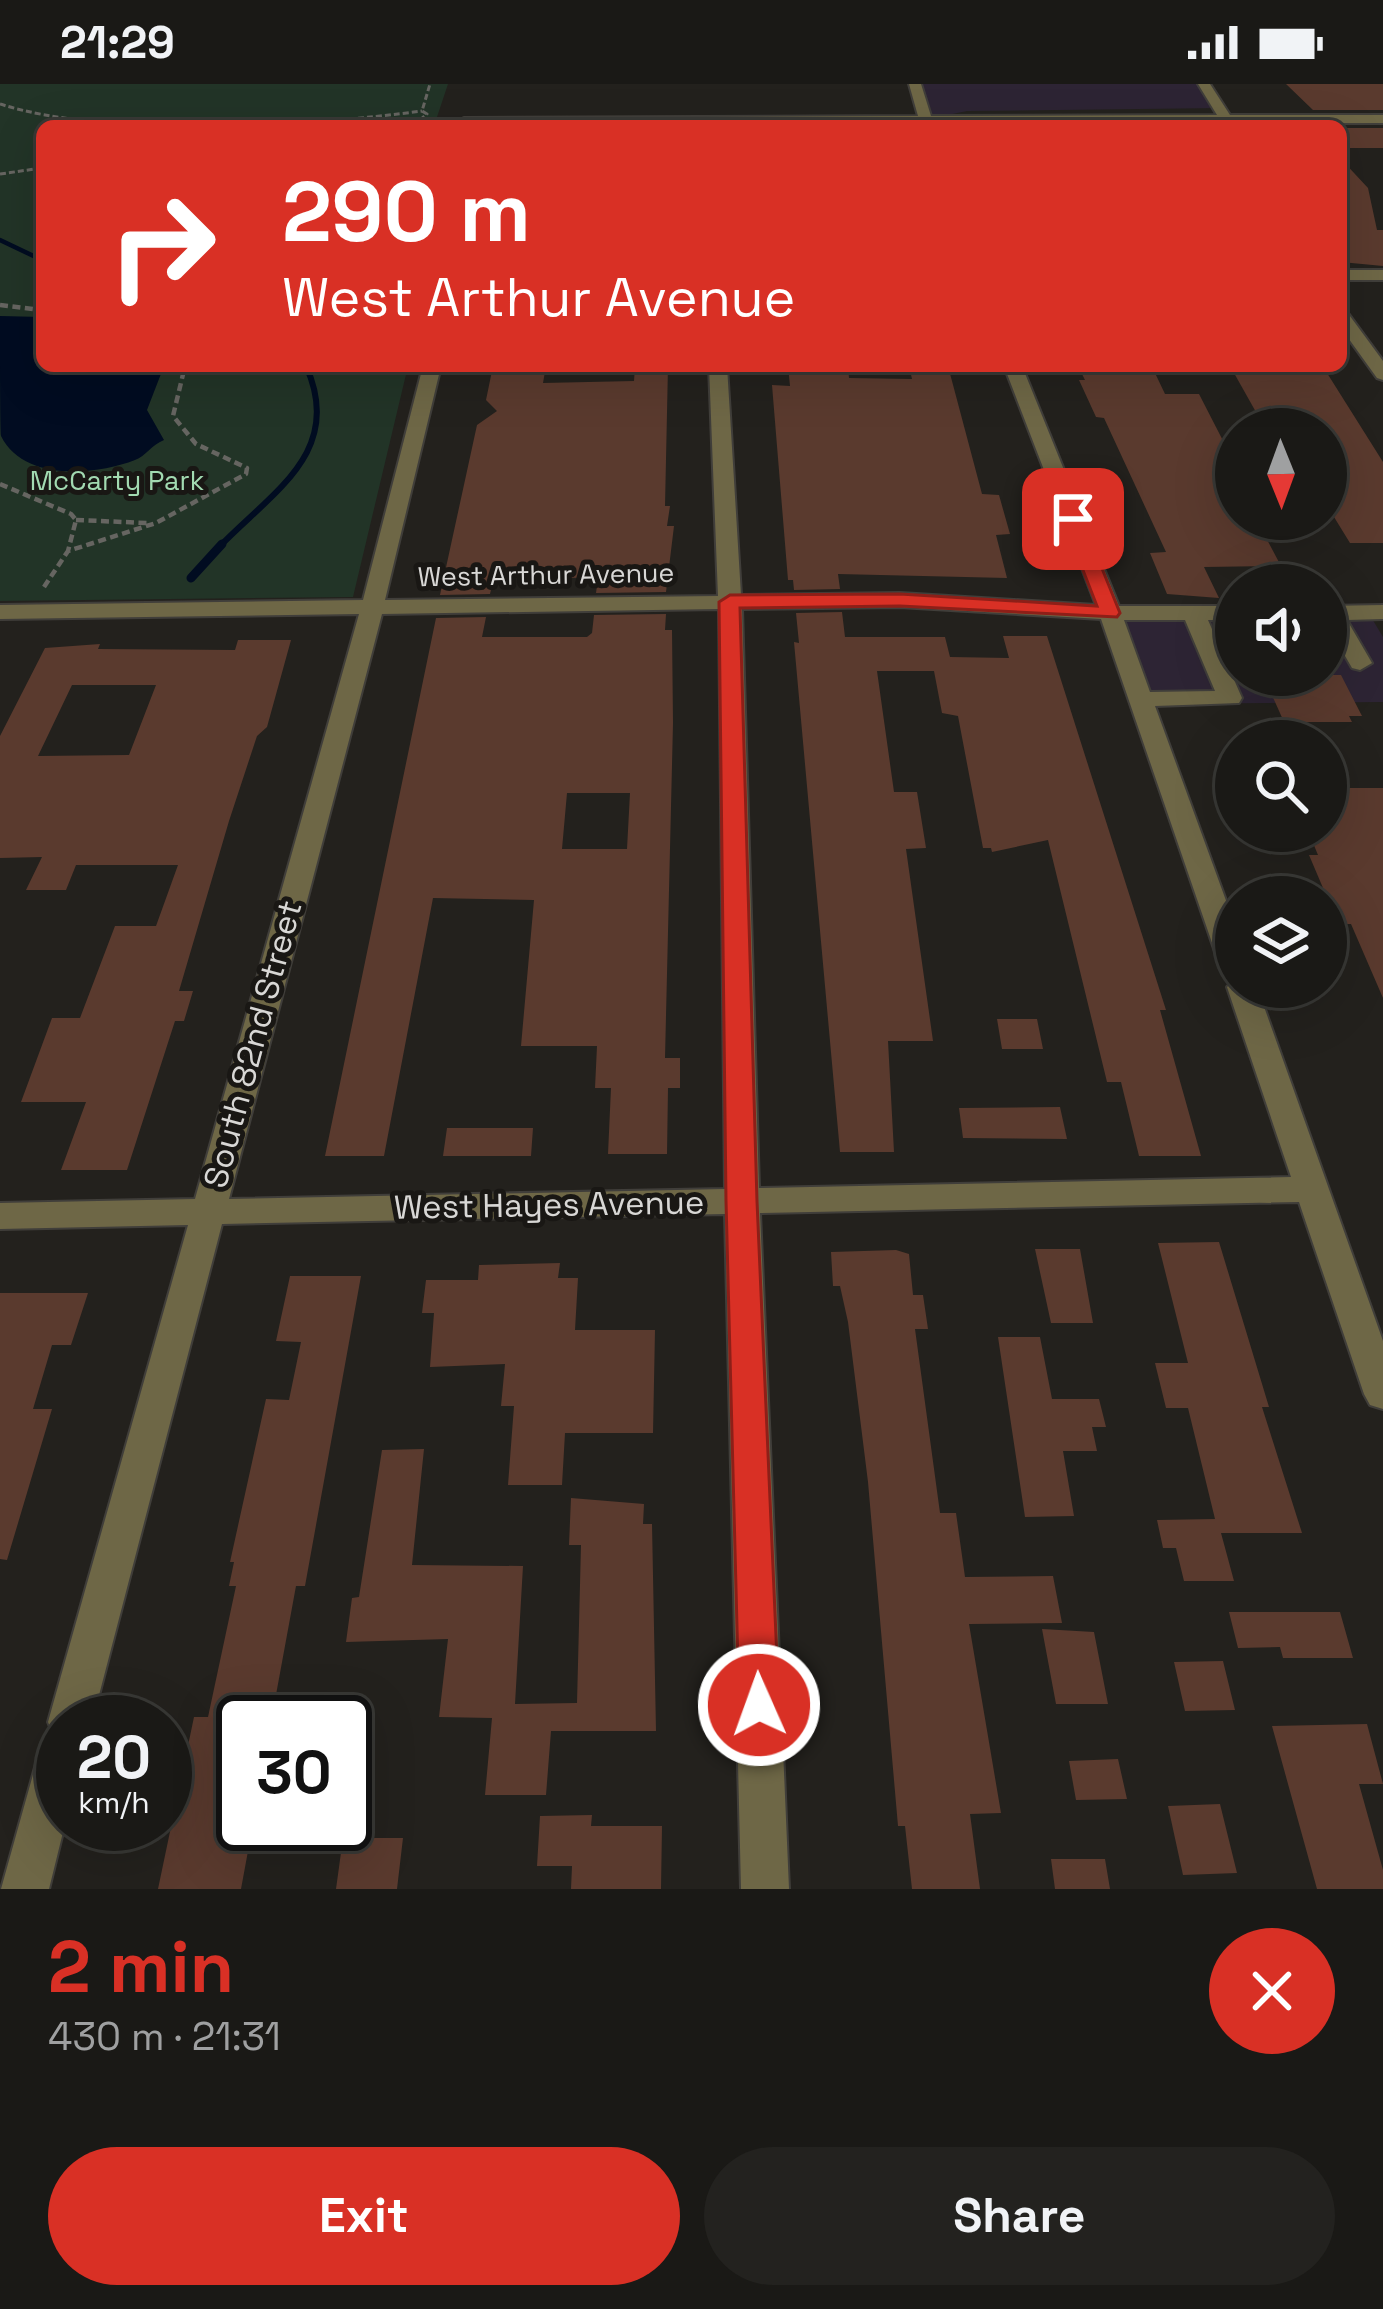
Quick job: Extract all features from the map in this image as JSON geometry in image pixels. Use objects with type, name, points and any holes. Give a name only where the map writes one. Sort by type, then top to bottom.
[{"type":"street","points":[[915,84],[925,120]]},
{"type":"street","points":[[1204,84],[1226,118]]},
{"type":"street","points":[[1193,120],[1383,107]]},
{"type":"street","points":[[1010,110],[1026,120]]},
{"type":"street","points":[[936,120],[967,111],[1010,110],[1383,119]]},
{"type":"street","points":[[1347,275],[1383,275]]},
{"type":"street","points":[[1347,324],[1383,374]]},
{"type":"street","name":"South 82nd Street","points":[[77,1695],[372,608],[431,372]]},
{"type":"street","points":[[718,372],[730,602],[742,1201],[765,1889]]},
{"type":"street","points":[[1015,372],[1110,613],[1215,910]]},
{"type":"street","name":"West Arthur Avenue","points":[[1,613],[900,600],[1110,613],[1215,614]]},
{"type":"street","points":[[1347,613],[1383,612]]},
{"type":"street","points":[[1140,699],[1230,698],[1194,614]]},
{"type":"street","points":[[1347,642],[1360,663]]},
{"type":"street","points":[[1249,1008],[1383,1394]]},
{"type":"street","name":"West Hayes Avenue","points":[[0,1216],[1314,1189]]},
{"type":"street","points":[[25,1889],[36,1848]]},
{"type":"path","points":[[422,111],[430,84]]},
{"type":"path","points":[[0,104],[18,113],[54,119],[146,120]]},
{"type":"path","points":[[330,120],[422,111],[427,114],[420,120]]},
{"type":"path","points":[[0,174],[36,169]]},
{"type":"path","points":[[0,304],[36,309]]},
{"type":"path","points":[[68,550],[156,523],[237,483],[247,468],[196,444],[173,416],[184,372]]},
{"type":"path","points":[[0,484],[60,506],[76,520],[156,523]]},
{"type":"path","points":[[39,595],[68,550],[76,520]]},
{"type":"shaded area","points":[[915,84],[1204,84],[1222,108],[967,111],[933,118],[1225,120],[925,120]]},
{"type":"shaded area","points":[[1347,612],[1368,612],[1383,637],[1383,702],[1142,704],[1110,613],[1215,613],[1215,696],[1347,696]]},
{"type":"green space","name":"McCarty Park","points":[[0,84],[448,84],[437,117],[446,120],[36,120],[36,372],[407,372],[353,597],[0,601]]},
{"type":"water","points":[[0,316],[36,317],[36,372],[162,372],[147,410],[164,440],[135,460],[80,471],[42,468],[11,451],[1,436]]},
{"type":"building","points":[[1286,84],[1383,84],[1383,110],[1313,110]]},
{"type":"building","points":[[1347,128],[1383,128],[1383,148],[1347,148]]},
{"type":"building","points":[[1347,165],[1368,188],[1377,230],[1383,230],[1383,266],[1347,263]]},
{"type":"building","points":[[492,372],[545,372],[543,383],[634,381],[635,372],[668,372],[665,506],[670,506],[667,526],[674,526],[666,592],[596,593],[598,578],[494,577],[490,594],[440,595],[477,425],[497,411],[486,400]]},
{"type":"building","points":[[789,372],[912,379],[910,372],[950,372],[982,494],[999,495],[1010,534],[996,535],[1007,578],[838,574],[840,589],[794,590],[793,580],[788,580],[772,385],[790,386]]},
{"type":"building","points":[[1155,373],[1165,394],[1199,394],[1215,425],[1215,540],[1267,540],[1280,564],[1215,564],[1204,567],[1215,598],[1167,594],[1150,553],[1166,552],[1104,418],[1096,417],[1079,380],[1085,380],[1082,374]]},
{"type":"building","points":[[1234,373],[1327,373],[1383,462],[1383,543],[1350,543],[1347,538],[1347,408],[1254,408]]},
{"type":"building","points":[[842,612],[845,637],[945,637],[950,657],[1009,658],[1003,636],[1047,636],[1166,1010],[1160,1010],[1201,1156],[1139,1156],[1121,1082],[1107,1082],[1048,840],[992,852],[983,848],[958,716],[942,713],[934,671],[877,671],[894,792],[917,792],[926,848],[906,849],[933,1041],[888,1041],[894,1152],[840,1152],[794,642],[799,643],[796,613]]},
{"type":"building","points":[[666,614],[665,630],[672,630],[665,1058],[680,1058],[680,1088],[668,1088],[667,1154],[608,1154],[611,1088],[595,1088],[597,1046],[521,1046],[534,900],[433,898],[384,1156],[325,1156],[436,618],[486,617],[482,637],[587,637],[594,615]],"holes":[[[567,793],[630,793],[627,849],[562,849]]]},
{"type":"building","points":[[238,640],[291,640],[267,727],[257,736],[229,821],[179,991],[193,991],[184,1021],[175,1021],[127,1170],[61,1170],[86,1102],[21,1102],[52,1018],[80,1018],[115,926],[156,926],[178,865],[76,865],[66,890],[26,890],[42,857],[0,858],[0,736],[45,648],[100,644],[98,649],[235,650]],"holes":[[[72,685],[156,685],[129,755],[38,756]]]},
{"type":"building","points":[[1347,687],[1362,716],[1349,716],[1352,722],[1283,720],[1272,696],[1347,696]]},
{"type":"building","points":[[1347,788],[1383,788],[1383,998],[1347,924],[1347,876],[1318,876],[1309,855],[1347,852]]},
{"type":"building","points":[[997,1019],[1037,1019],[1043,1049],[1002,1049]]},
{"type":"building","points":[[1060,1107],[1067,1139],[963,1138],[959,1108]]},
{"type":"building","points":[[447,1128],[533,1128],[531,1156],[443,1156]]},
{"type":"building","points":[[1219,1242],[1269,1407],[1262,1407],[1302,1533],[1221,1533],[1234,1581],[1184,1581],[1176,1548],[1163,1548],[1157,1520],[1215,1519],[1188,1408],[1166,1408],[1155,1363],[1188,1363],[1158,1243]]},
{"type":"building","points":[[1035,1249],[1080,1249],[1093,1323],[1051,1323]]},
{"type":"building","points":[[896,1250],[909,1254],[913,1295],[923,1295],[928,1329],[915,1329],[940,1513],[956,1513],[965,1577],[1053,1576],[1062,1623],[969,1624],[1001,1813],[970,1814],[980,1889],[912,1889],[905,1826],[898,1826],[868,1482],[848,1322],[840,1286],[833,1286],[831,1252]]},
{"type":"building","points":[[560,1263],[558,1278],[578,1278],[575,1330],[655,1330],[653,1433],[565,1433],[562,1485],[508,1485],[514,1406],[501,1406],[505,1364],[430,1367],[434,1313],[422,1313],[426,1280],[478,1280],[479,1265]]},
{"type":"building","points":[[290,1276],[361,1276],[305,1586],[296,1586],[276,1695],[216,1695],[216,1851],[248,1851],[241,1889],[158,1889],[166,1851],[192,1851],[194,1717],[208,1717],[236,1586],[229,1586],[234,1562],[230,1562],[266,1399],[289,1400],[301,1342],[276,1341]]},
{"type":"building","points":[[0,1293],[88,1293],[71,1345],[52,1345],[33,1409],[52,1409],[7,1560],[0,1559]]},
{"type":"building","points":[[998,1337],[1040,1337],[1052,1399],[1099,1399],[1106,1427],[1092,1427],[1097,1451],[1063,1451],[1074,1516],[1025,1517]]},
{"type":"building","points":[[424,1449],[412,1565],[523,1566],[515,1704],[577,1703],[581,1545],[569,1545],[571,1498],[644,1504],[643,1524],[652,1524],[656,1731],[551,1731],[546,1795],[485,1795],[492,1718],[439,1717],[448,1639],[346,1642],[352,1598],[359,1597],[382,1450]]},
{"type":"building","points":[[1229,1612],[1340,1612],[1353,1658],[1283,1658],[1280,1647],[1238,1648]]},
{"type":"building","points":[[1042,1629],[1094,1632],[1108,1704],[1056,1704]]},
{"type":"building","points":[[1223,1661],[1235,1710],[1185,1711],[1174,1662]]},
{"type":"building","points":[[1367,1724],[1383,1784],[1359,1784],[1383,1870],[1383,1889],[1317,1889],[1272,1726]]},
{"type":"building","points":[[1118,1759],[1127,1799],[1076,1800],[1069,1761]]},
{"type":"building","points":[[1220,1804],[1237,1873],[1183,1875],[1168,1806]]},
{"type":"building","points":[[592,1815],[591,1826],[662,1826],[661,1889],[571,1889],[572,1866],[537,1866],[540,1816]]},
{"type":"building","points":[[372,1838],[403,1838],[397,1889],[336,1889],[341,1851],[372,1851]]},
{"type":"building","points":[[1051,1859],[1105,1859],[1110,1889],[1055,1889]]},
{"type":"waterway","points":[[0,240],[36,257]]},
{"type":"waterway","points":[[221,545],[280,488],[310,447],[316,396],[308,372]]},
{"type":"waterway","points":[[191,578],[221,545]]},
{"type":"route","points":[[759,1705],[742,1201],[730,602],[900,600],[1110,613],[1073,519]]}]
